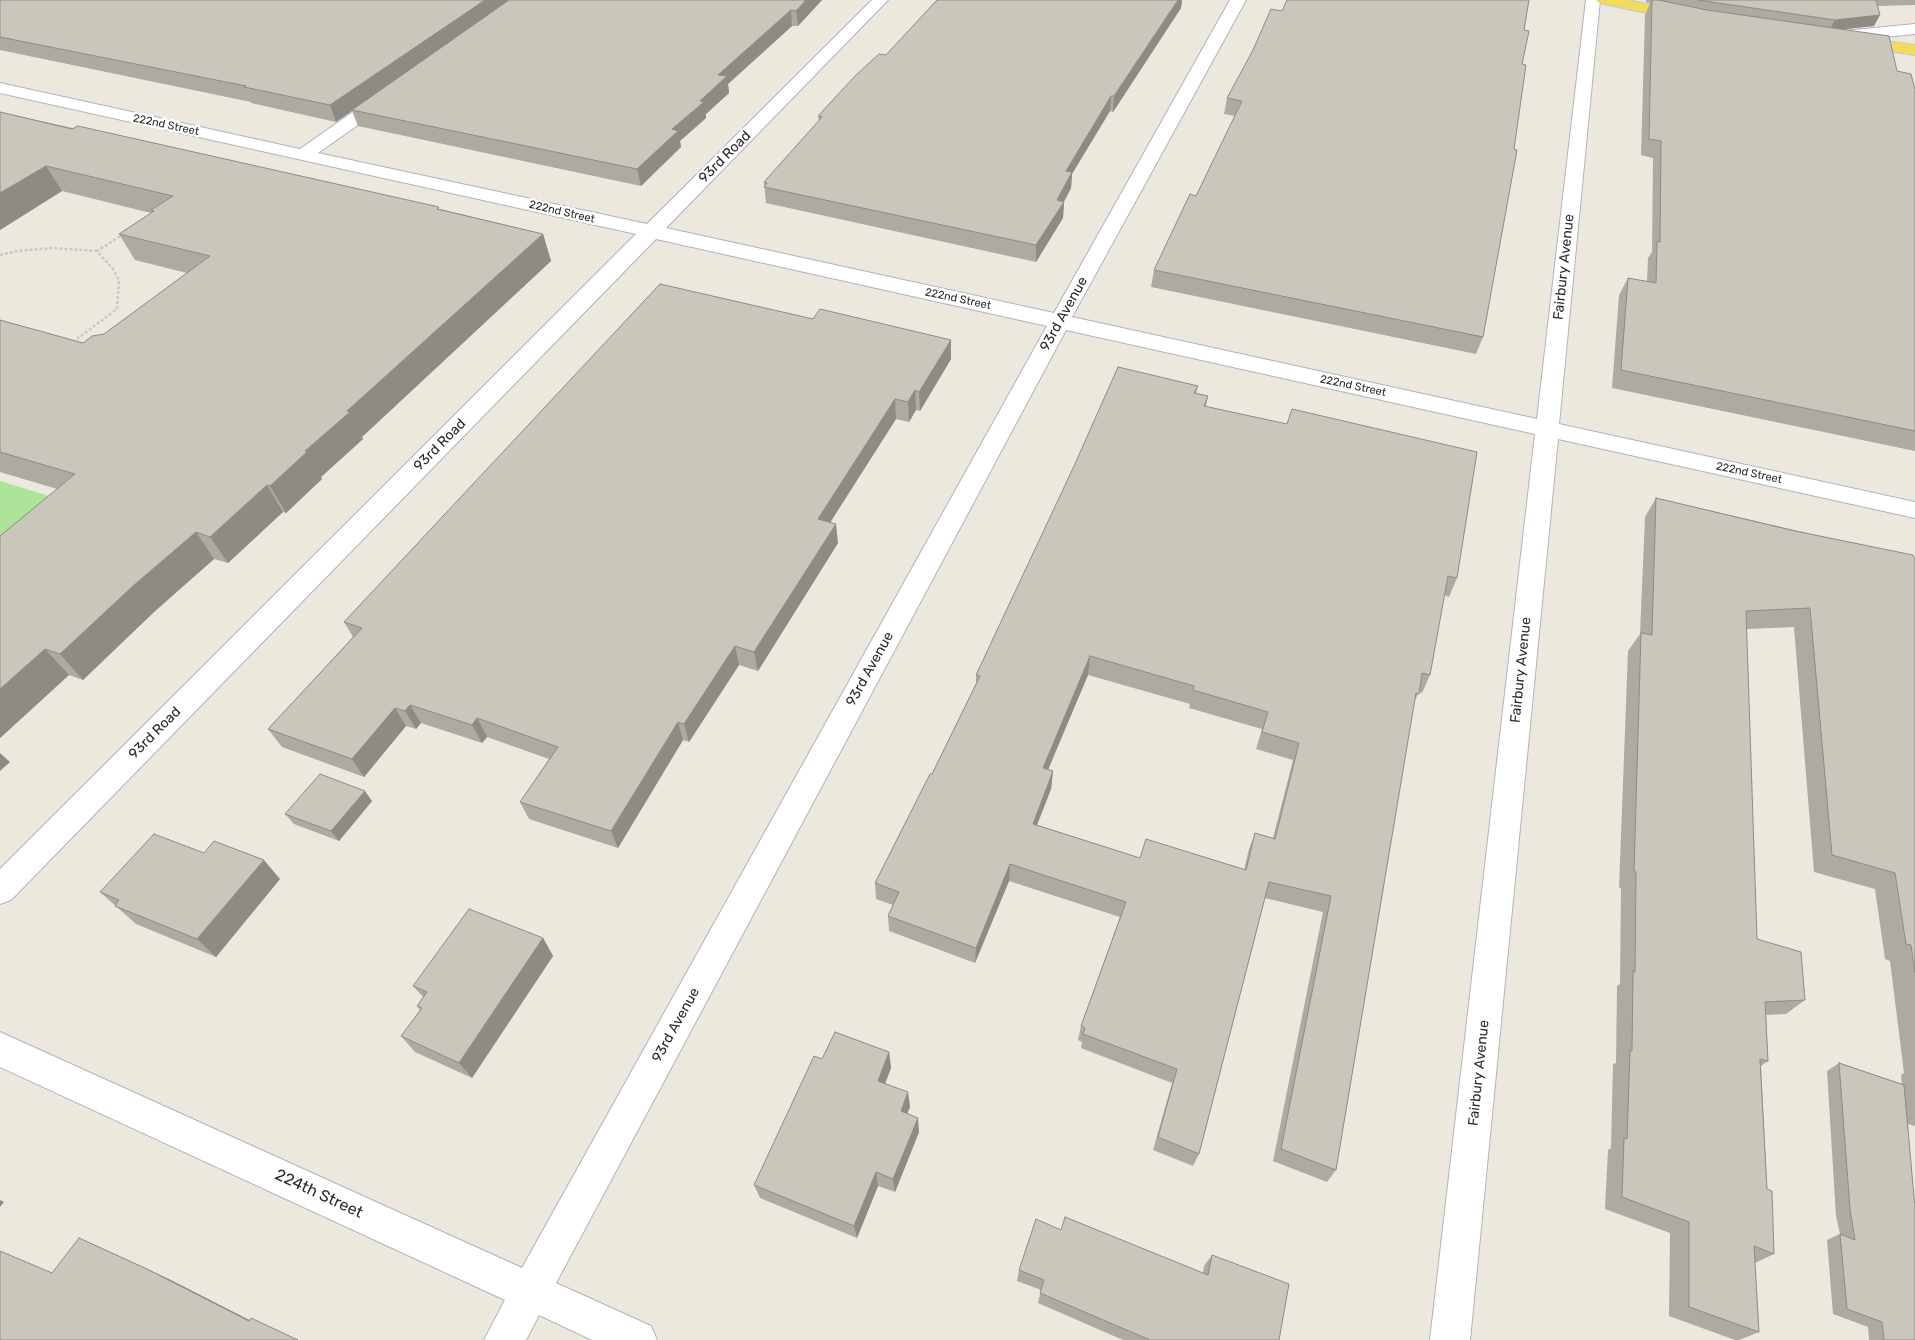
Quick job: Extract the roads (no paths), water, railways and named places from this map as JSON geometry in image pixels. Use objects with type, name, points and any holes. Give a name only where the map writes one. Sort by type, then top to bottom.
[{"type":"main road","points":[[1604,0],[1700,19]]},
{"type":"main road","points":[[1821,37],[1915,50]]},
{"type":"street","name":"93rd Road","points":[[0,890],[880,0]]},
{"type":"street","name":"93rd Avenue","points":[[504,1340],[1060,321],[1238,0]]},
{"type":"street","name":"Fairbury Avenue","points":[[1450,1340],[1593,0]]},
{"type":"street","points":[[1821,37],[1915,29]]},
{"type":"street","name":"222nd Street","points":[[0,88],[1915,510]]},
{"type":"street","points":[[303,155],[398,89]]},
{"type":"street","name":"224th Street","points":[[0,1049],[637,1340]]}]
